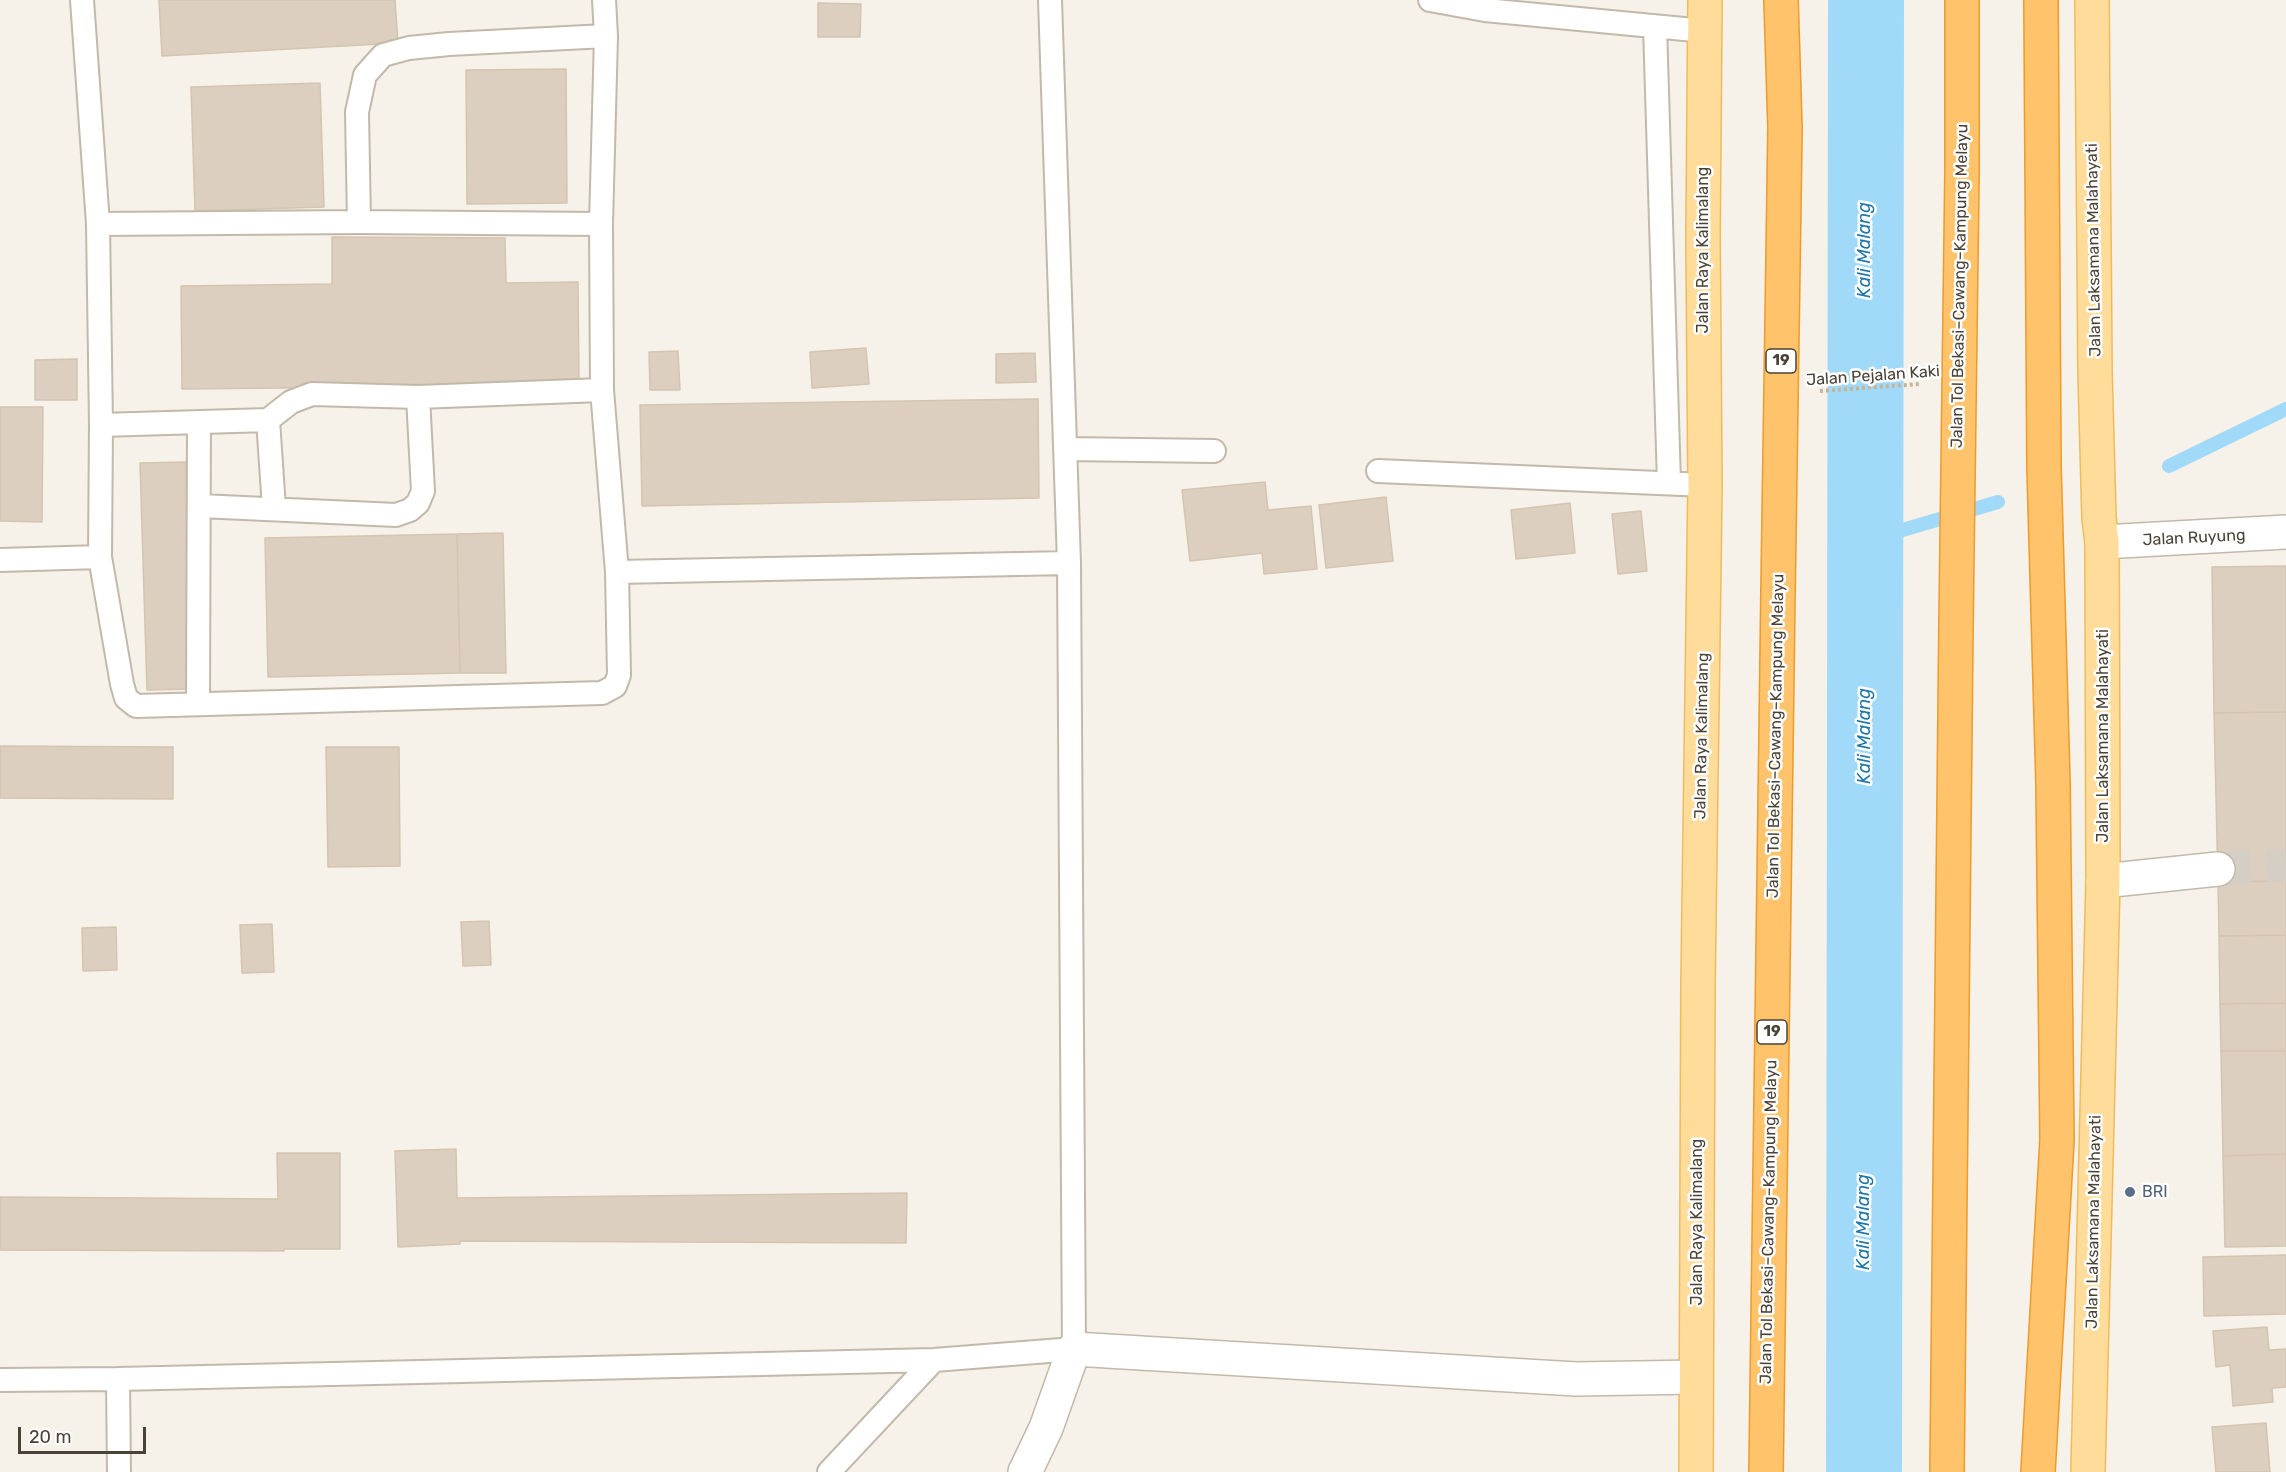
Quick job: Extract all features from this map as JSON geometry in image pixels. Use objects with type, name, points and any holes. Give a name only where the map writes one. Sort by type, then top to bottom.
[{"type":"highway","name":"Jalan Tol Bekasi–Cawang–Kampung Melayu","points":[[1766,1472],[1785,128],[1781,0]]},
{"type":"highway","name":"Jalan Tol Bekasi–Cawang–Kampung Melayu","points":[[1947,1472],[1962,0]]},
{"type":"highway","points":[[2038,1472],[2057,1140],[2053,783],[2044,466],[2041,0]]},
{"type":"main road","name":"Jalan Laksamana Malahayati","points":[[2088,1472],[2103,881],[2101,530],[2095,317],[2092,0]]},
{"type":"main road","name":"Jalan Raya Kalimalang","points":[[1696,1472],[1698,985],[1705,485],[1702,237],[1705,15]]},
{"type":"street","name":"Jalan Ruyung","points":[[2101,530],[2286,532]]},
{"type":"street","points":[[2103,881],[2218,869]]},
{"type":"street","points":[[1025,1472],[1046,1428],[1074,1349],[1576,1379],[1696,1377]]},
{"type":"lane","points":[[82,0],[98,224],[100,557],[122,684],[126,698],[136,706],[602,693],[615,686],[619,675],[617,572],[602,390],[601,224],[606,36],[604,0]]},
{"type":"lane","points":[[0,1380],[934,1359],[1074,1349],[1068,563],[1050,0]]},
{"type":"lane","points":[[1430,0],[1485,10],[1654,26],[1705,15]]},
{"type":"lane","points":[[1654,26],[1669,483]]},
{"type":"lane","points":[[359,222],[357,112],[365,75],[383,55],[409,48],[448,44],[606,36]]},
{"type":"lane","points":[[98,224],[359,222],[601,224]]},
{"type":"lane","points":[[101,425],[268,420],[291,402],[312,394],[418,397],[602,390]]},
{"type":"lane","points":[[200,506],[396,515],[410,510],[418,503],[423,491],[418,397]]},
{"type":"lane","points":[[268,420],[274,508]]},
{"type":"lane","points":[[198,704],[200,423]]},
{"type":"lane","points":[[1065,449],[1214,451]]},
{"type":"lane","points":[[1378,471],[1705,485]]},
{"type":"lane","points":[[0,560],[100,557]]},
{"type":"lane","points":[[617,572],[1068,563]]},
{"type":"lane","points":[[829,1472],[934,1359]]},
{"type":"lane","points":[[118,1379],[119,1472]]},
{"type":"path","name":"Jalan Pejalan Kaki","points":[[1816,392],[1932,384]]},
{"type":"building","points":[[159,0],[395,0],[398,43],[162,56]]},
{"type":"building","points":[[818,3],[861,4],[860,37],[818,37]]},
{"type":"building","points":[[566,69],[567,203],[467,204],[466,70]]},
{"type":"building","points":[[320,83],[324,207],[195,211],[191,87]]},
{"type":"building","points":[[332,237],[505,238],[506,283],[578,282],[579,385],[182,389],[181,286],[332,284]]},
{"type":"building","points":[[866,348],[869,384],[812,388],[810,352]]},
{"type":"building","points":[[678,351],[680,390],[650,390],[649,352]]},
{"type":"building","points":[[1035,353],[1036,382],[996,383],[996,354]]},
{"type":"building","points":[[77,359],[77,400],[35,400],[35,360]]},
{"type":"building","points":[[1038,399],[1039,498],[642,506],[640,405]]},
{"type":"building","points":[[0,407],[43,407],[42,522],[0,521]]},
{"type":"building","points":[[186,462],[191,689],[147,690],[140,463]]},
{"type":"building","points":[[1265,482],[1268,510],[1311,506],[1317,569],[1264,574],[1262,553],[1190,561],[1182,490]]},
{"type":"building","points":[[1386,497],[1393,561],[1326,568],[1319,505]]},
{"type":"building","points":[[1570,503],[1575,553],[1516,559],[1511,510]]},
{"type":"building","points":[[1641,511],[1647,571],[1618,574],[1612,514]]},
{"type":"building","points":[[503,533],[506,673],[460,673],[457,534]]},
{"type":"building","points":[[457,534],[460,673],[268,677],[265,538]]},
{"type":"building","points":[[2286,566],[2286,712],[2214,713],[2212,567]]},
{"type":"building","points":[[2286,712],[2286,881],[2218,882],[2214,713]]},
{"type":"building","points":[[0,746],[173,747],[173,799],[0,798]]},
{"type":"building","points":[[326,747],[399,747],[400,866],[328,867]]},
{"type":"building","points":[[2286,881],[2286,935],[2219,936],[2218,882]]},
{"type":"building","points":[[489,921],[491,965],[463,966],[461,922]]},
{"type":"building","points":[[272,924],[274,972],[242,973],[240,925]]},
{"type":"building","points":[[116,927],[117,970],[83,971],[82,928]]},
{"type":"building","points":[[2286,935],[2286,1003],[2220,1004],[2219,936]]},
{"type":"building","points":[[2286,1003],[2286,1051],[2221,1051],[2220,1004]]},
{"type":"building","points":[[2221,1051],[2286,1051],[2286,1154],[2223,1156]]},
{"type":"building","points":[[456,1149],[457,1198],[907,1193],[906,1243],[460,1241],[460,1244],[398,1247],[395,1151]]},
{"type":"building","points":[[277,1153],[340,1153],[340,1249],[284,1249],[284,1251],[0,1250],[0,1197],[278,1199]]},
{"type":"building","points":[[2286,1154],[2286,1246],[2225,1247],[2223,1156]]},
{"type":"building","points":[[2286,1255],[2286,1314],[2204,1316],[2203,1257]]},
{"type":"building","points":[[2267,1327],[2269,1350],[2286,1349],[2286,1387],[2272,1388],[2273,1402],[2233,1406],[2230,1365],[2216,1367],[2213,1331]]},
{"type":"building","points":[[2266,1423],[2270,1472],[2216,1472],[2212,1427]]},
{"type":"waterway","name":"Kali Malang","points":[[1864,1472],[1866,0]]},
{"type":"waterway","points":[[2169,466],[2286,409]]},
{"type":"waterway","points":[[1865,541],[1998,502]]},
{"type":"tunnel","points":[[2218,869],[2286,865]]},
{"type":"place","name":"BRI","points":[[2130,1192]]}]
